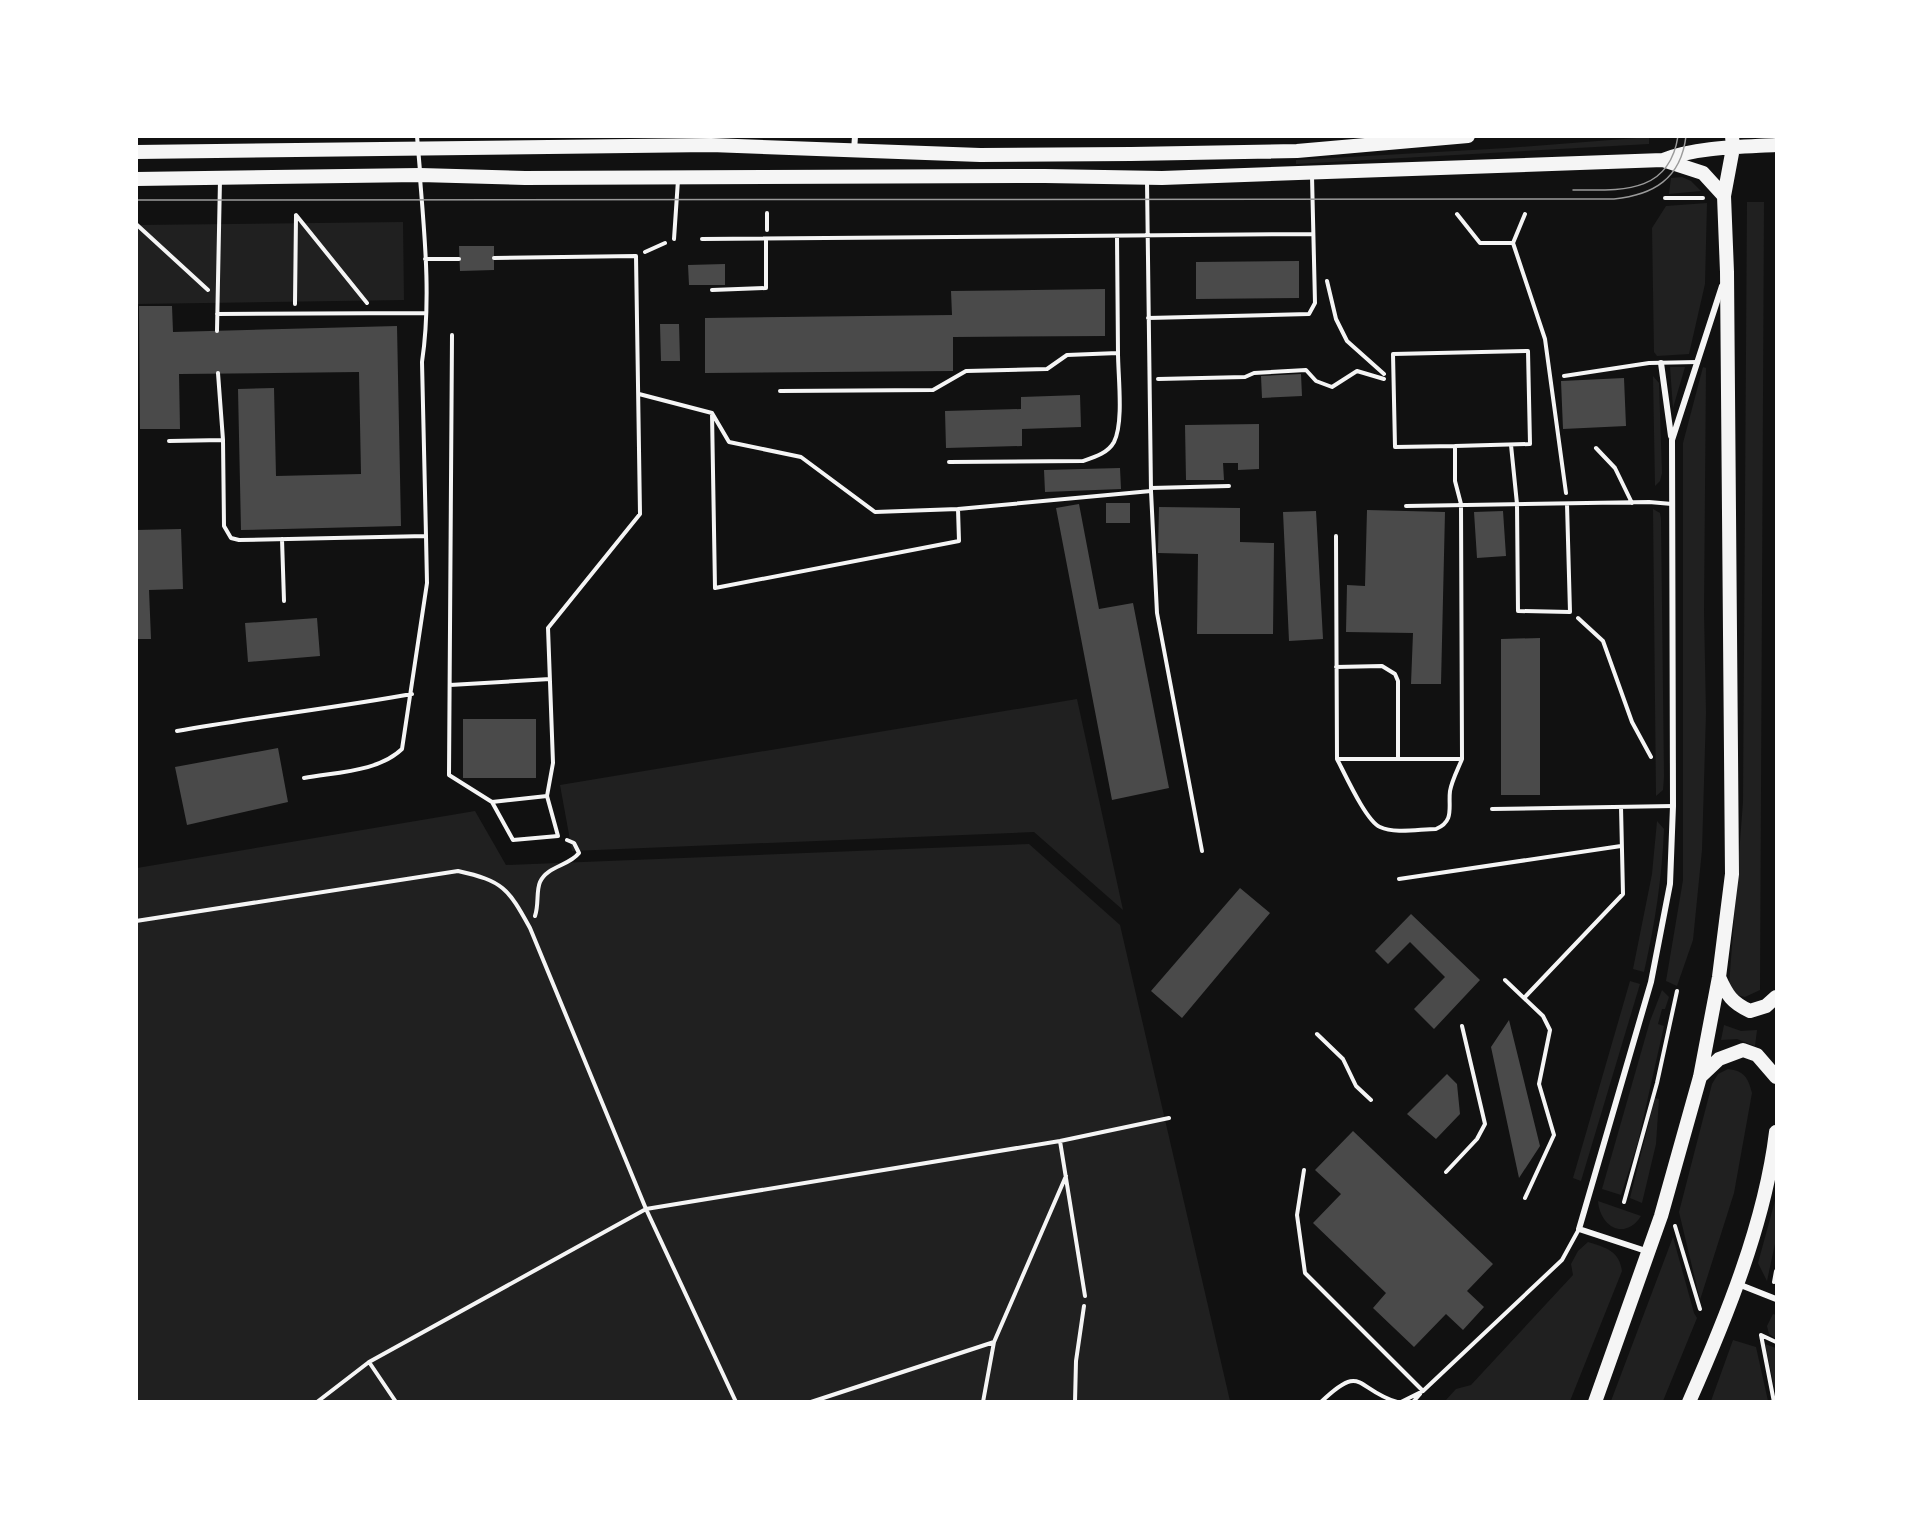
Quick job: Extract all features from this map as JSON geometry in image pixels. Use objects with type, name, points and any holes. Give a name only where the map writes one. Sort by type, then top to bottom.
[{"type":"main road","points":[[136,152],[417,142],[711,145],[980,155],[1154,154],[1297,151],[1468,136]]},
{"type":"main road","points":[[1594,1401],[1649,1252],[1700,1077],[1719,977],[1732,874],[1727,272],[1724,196],[1733,142]]},
{"type":"main road","points":[[136,179],[220,176],[420,175],[678,179],[1046,176],[1147,178],[1663,160],[1733,142],[1776,145]]},
{"type":"main road","points":[[220,176],[221,149]]},
{"type":"main road","points":[[1147,178],[1154,154]]},
{"type":"main road","points":[[1663,160],[1703,173],[1724,196]]},
{"type":"main road","points":[[1719,977],[1735,1005],[1750,1011],[1766,1006],[1776,997]]},
{"type":"main road","points":[[1700,1077],[1719,1059],[1743,1050],[1757,1055],[1776,1077]]},
{"type":"main road","points":[[1689,1401],[1738,1284],[1773,1157],[1776,1132]]},
{"type":"street","points":[[854,152],[855,136]]},
{"type":"street","points":[[1672,440],[1727,272]]},
{"type":"street","points":[[1649,1252],[1579,1229],[1651,982],[1670,884],[1673,806],[1672,440],[1661,363]]},
{"type":"street","points":[[1738,1284],[1776,1299]]},
{"type":"lane","points":[[304,778],[381,764],[393,758],[402,749],[405,738],[427,583],[422,362],[426,313],[425,259],[417,142]]},
{"type":"lane","points":[[1148,318],[1309,314],[1315,303],[1312,172]]},
{"type":"lane","points":[[217,331],[220,176]]},
{"type":"lane","points":[[1147,178],[1151,489],[1157,613],[1202,851]]},
{"type":"lane","points":[[674,239],[678,179]]},
{"type":"lane","points":[[702,239],[1312,234]]},
{"type":"lane","points":[[949,462],[1083,461],[1100,456],[1113,443],[1118,428],[1117,236]]},
{"type":"lane","points":[[712,290],[766,288],[766,240]]},
{"type":"lane","points":[[452,334],[449,775],[492,802],[513,840],[558,836],[547,796],[553,764],[548,628],[640,514],[636,256],[494,258]]},
{"type":"lane","points":[[425,259],[459,259]]},
{"type":"lane","points":[[217,314],[426,313]]},
{"type":"lane","points":[[1528,351],[1530,444],[1511,445],[1395,447],[1393,354],[1528,351]]},
{"type":"lane","points":[[780,391],[933,390],[966,370],[1047,369],[1067,355],[1118,353]]},
{"type":"lane","points":[[1564,376],[1661,363],[1697,362]]},
{"type":"lane","points":[[218,373],[226,533],[231,538],[239,540],[426,536]]},
{"type":"lane","points":[[639,394],[712,413],[729,442],[801,457],[875,512],[958,509],[1151,489],[1229,486]]},
{"type":"lane","points":[[712,413],[715,588],[959,541],[958,509]]},
{"type":"lane","points":[[169,441],[223,440]]},
{"type":"lane","points":[[1511,445],[1517,504],[1518,611],[1570,612],[1567,504]]},
{"type":"lane","points":[[1336,536],[1336,759],[1370,819],[1381,828],[1436,829],[1443,826],[1450,813],[1450,790],[1462,759],[1461,504],[1455,481],[1455,446]]},
{"type":"lane","points":[[1596,448],[1615,468],[1632,503]]},
{"type":"lane","points":[[1406,506],[1673,504]]},
{"type":"lane","points":[[282,539],[284,601]]},
{"type":"lane","points":[[1336,667],[1382,666],[1395,674],[1398,681],[1398,759]]},
{"type":"lane","points":[[450,684],[550,679]]},
{"type":"lane","points":[[177,731],[253,717],[328,709],[412,694]]},
{"type":"lane","points":[[1336,759],[1462,759]]},
{"type":"lane","points":[[492,802],[547,796]]},
{"type":"lane","points":[[1492,809],[1673,806]]},
{"type":"lane","points":[[1524,998],[1623,894],[1621,807]]},
{"type":"lane","points":[[1399,879],[1622,846]]},
{"type":"lane","points":[[136,921],[458,872],[484,877],[505,888],[530,928],[646,1209],[736,1401]]},
{"type":"lane","points":[[1505,981],[1543,1017],[1551,1030],[1539,1084],[1554,1135],[1525,1198]]},
{"type":"lane","points":[[1446,1172],[1477,1139],[1485,1124],[1462,1026]]},
{"type":"lane","points":[[1317,1034],[1343,1059],[1356,1086],[1371,1100]]},
{"type":"lane","points":[[316,1401],[369,1362],[646,1209],[1060,1141],[1169,1118]]},
{"type":"lane","points":[[1060,1141],[1085,1296]]},
{"type":"lane","points":[[1304,1170],[1297,1215],[1305,1273],[1423,1391]]},
{"type":"lane","points":[[983,1401],[994,1342],[1066,1176]]},
{"type":"lane","points":[[1413,1401],[1562,1260],[1579,1229]]},
{"type":"lane","points":[[811,1401],[994,1342]]},
{"type":"lane","points":[[369,1362],[396,1401]]},
{"type":"lane","points":[[1321,1401],[1339,1384],[1352,1379],[1362,1381],[1380,1396],[1399,1401],[1423,1391]]},
{"type":"path","points":[[1665,198],[1703,198]]},
{"type":"path","points":[[1513,243],[1525,214]]},
{"type":"path","points":[[295,314],[296,215],[375,314]]},
{"type":"path","points":[[136,224],[216,297]]},
{"type":"path","points":[[636,256],[674,239]]},
{"type":"path","points":[[1326,278],[1336,319],[1347,341],[1393,382]]},
{"type":"path","points":[[1149,379],[1245,377],[1254,373],[1306,370],[1316,381],[1332,387],[1357,371],[1393,382]]},
{"type":"path","points":[[1570,612],[1603,641],[1632,722],[1651,757]]},
{"type":"path","points":[[530,928],[538,907],[540,882],[550,871],[565,865],[579,853],[574,843],[558,836]]},
{"type":"path","points":[[1624,1202],[1652,1101],[1677,991]]},
{"type":"path","points":[[1674,1222],[1700,1309]]},
{"type":"path","points":[[1776,1271],[1774,1282],[1776,1281]]},
{"type":"path","points":[[1075,1401],[1076,1361],[1085,1296]]},
{"type":"path","points":[[1774,1401],[1761,1335],[1776,1342]]},
{"type":"shaded area","points":[[1649,137],[1649,144],[1296,164],[1296,160]]},
{"type":"shaded area","points":[[1682,177],[1691,181],[1701,191],[1669,194],[1671,178]]},
{"type":"shaded area","points":[[1747,202],[1764,202],[1760,990],[1745,997],[1737,995],[1729,985],[1743,802]]},
{"type":"shaded area","points":[[1707,203],[1705,284],[1689,354],[1657,356],[1654,352],[1652,228],[1666,206]]},
{"type":"shaded area","points":[[403,222],[404,300],[137,304],[136,225]]},
{"type":"shaded area","points":[[1670,367],[1685,367],[1673,408]]},
{"type":"shaded area","points":[[1703,367],[1706,368],[1704,612],[1706,713],[1702,850],[1693,940],[1677,986],[1666,981],[1683,880],[1683,443]]},
{"type":"shaded area","points":[[1653,376],[1659,383],[1662,473],[1660,481],[1655,486]]},
{"type":"shaded area","points":[[1653,509],[1660,513],[1661,519],[1664,777],[1663,790],[1656,796]]},
{"type":"shaded area","points":[[1077,699],[1123,910],[1034,832],[572,851],[560,785]]},
{"type":"shaded area","points":[[475,811],[506,865],[1029,844],[1120,925],[1230,1401],[137,1402],[137,868]]},
{"type":"shaded area","points":[[1657,821],[1664,829],[1662,865],[1655,919],[1644,972],[1633,969],[1652,874]]},
{"type":"shaded area","points":[[1630,981],[1640,984],[1581,1181],[1573,1178]]},
{"type":"shaded area","points":[[1662,990],[1669,997],[1665,1009],[1662,1009],[1658,1024],[1664,1026],[1638,1142],[1621,1195],[1602,1189],[1650,1021]]},
{"type":"shaded area","points":[[1724,1025],[1741,1031],[1757,1030],[1755,1046],[1737,1039],[1721,1040]]},
{"type":"shaded area","points":[[1728,1069],[1738,1071],[1744,1076],[1752,1093],[1734,1193],[1700,1300],[1679,1212],[1712,1084],[1718,1074]]},
{"type":"shaded area","points":[[1655,1098],[1659,1099],[1656,1144],[1642,1203],[1630,1198]]},
{"type":"shaded area","points":[[1776,1197],[1776,1239],[1767,1281],[1758,1263]]},
{"type":"shaded area","points":[[1598,1201],[1641,1216],[1635,1224],[1628,1228],[1614,1228],[1603,1218]]},
{"type":"shaded area","points":[[1673,1237],[1697,1318],[1663,1401],[1611,1401]]},
{"type":"shaded area","points":[[1588,1242],[1606,1248],[1615,1254],[1622,1271],[1570,1401],[1445,1401],[1456,1389],[1471,1385],[1573,1275],[1571,1264],[1578,1251]]},
{"type":"shaded area","points":[[1773,1314],[1776,1315],[1776,1339],[1769,1334],[1767,1326]]},
{"type":"shaded area","points":[[1733,1340],[1756,1347],[1768,1401],[1711,1401]]},
{"type":"shaded area","points":[[1765,1344],[1776,1348],[1776,1395]]},
{"type":"building","points":[[459,246],[494,246],[494,270],[460,271]]},
{"type":"building","points":[[1299,261],[1299,298],[1196,299],[1196,262]]},
{"type":"building","points":[[725,264],[725,285],[689,285],[688,265]]},
{"type":"building","points":[[1105,289],[1105,336],[953,337],[953,371],[705,373],[705,318],[952,315],[951,291]]},
{"type":"building","points":[[139,306],[172,306],[173,332],[397,326],[401,526],[241,530],[238,389],[274,388],[276,476],[361,474],[359,372],[179,374],[180,429],[140,429]]},
{"type":"building","points":[[660,324],[679,324],[680,361],[661,361]]},
{"type":"building","points":[[1301,374],[1302,396],[1262,398],[1261,376]]},
{"type":"building","points":[[1624,378],[1626,426],[1563,429],[1561,381]]},
{"type":"building","points":[[1080,395],[1081,427],[1022,429],[1022,446],[946,448],[945,411],[1021,409],[1021,397]]},
{"type":"building","points":[[1259,424],[1259,469],[1238,470],[1238,463],[1223,463],[1224,480],[1186,480],[1185,425]]},
{"type":"building","points":[[1120,468],[1121,489],[1045,492],[1044,470]]},
{"type":"building","points":[[1106,503],[1130,503],[1130,523],[1106,523]]},
{"type":"building","points":[[1079,504],[1099,609],[1133,603],[1169,788],[1112,800],[1056,508]]},
{"type":"building","points":[[1159,507],[1240,508],[1240,542],[1274,543],[1273,634],[1197,634],[1198,554],[1158,553]]},
{"type":"building","points":[[1367,510],[1445,512],[1441,684],[1411,684],[1413,633],[1346,632],[1347,585],[1365,586]]},
{"type":"building","points":[[1316,511],[1323,639],[1289,641],[1283,512]]},
{"type":"building","points":[[1503,511],[1506,556],[1477,558],[1474,512]]},
{"type":"building","points":[[181,529],[183,589],[149,590],[151,639],[136,639],[136,530]]},
{"type":"building","points":[[317,618],[320,656],[248,662],[245,623]]},
{"type":"building","points":[[1540,638],[1540,795],[1501,795],[1501,639]]},
{"type":"building","points":[[463,719],[536,719],[536,778],[463,778]]},
{"type":"building","points":[[278,748],[288,802],[187,825],[175,767]]},
{"type":"building","points":[[1240,888],[1270,913],[1182,1018],[1151,991]]},
{"type":"building","points":[[1411,914],[1480,980],[1434,1029],[1414,1009],[1445,977],[1410,942],[1388,964],[1375,951]]},
{"type":"building","points":[[1509,1020],[1540,1146],[1519,1178],[1491,1047]]},
{"type":"building","points":[[1447,1074],[1457,1084],[1460,1114],[1436,1139],[1407,1114]]},
{"type":"building","points":[[1353,1131],[1493,1264],[1467,1291],[1484,1307],[1463,1330],[1446,1314],[1414,1347],[1373,1308],[1386,1293],[1313,1223],[1341,1194],[1315,1170]]},
{"type":"tram line","points":[[1573,190],[1625,188],[1653,179],[1664,169],[1673,155],[1678,136]]},
{"type":"tram line","points":[[136,200],[1614,199],[1641,194],[1663,182],[1678,163],[1686,136]]}]
